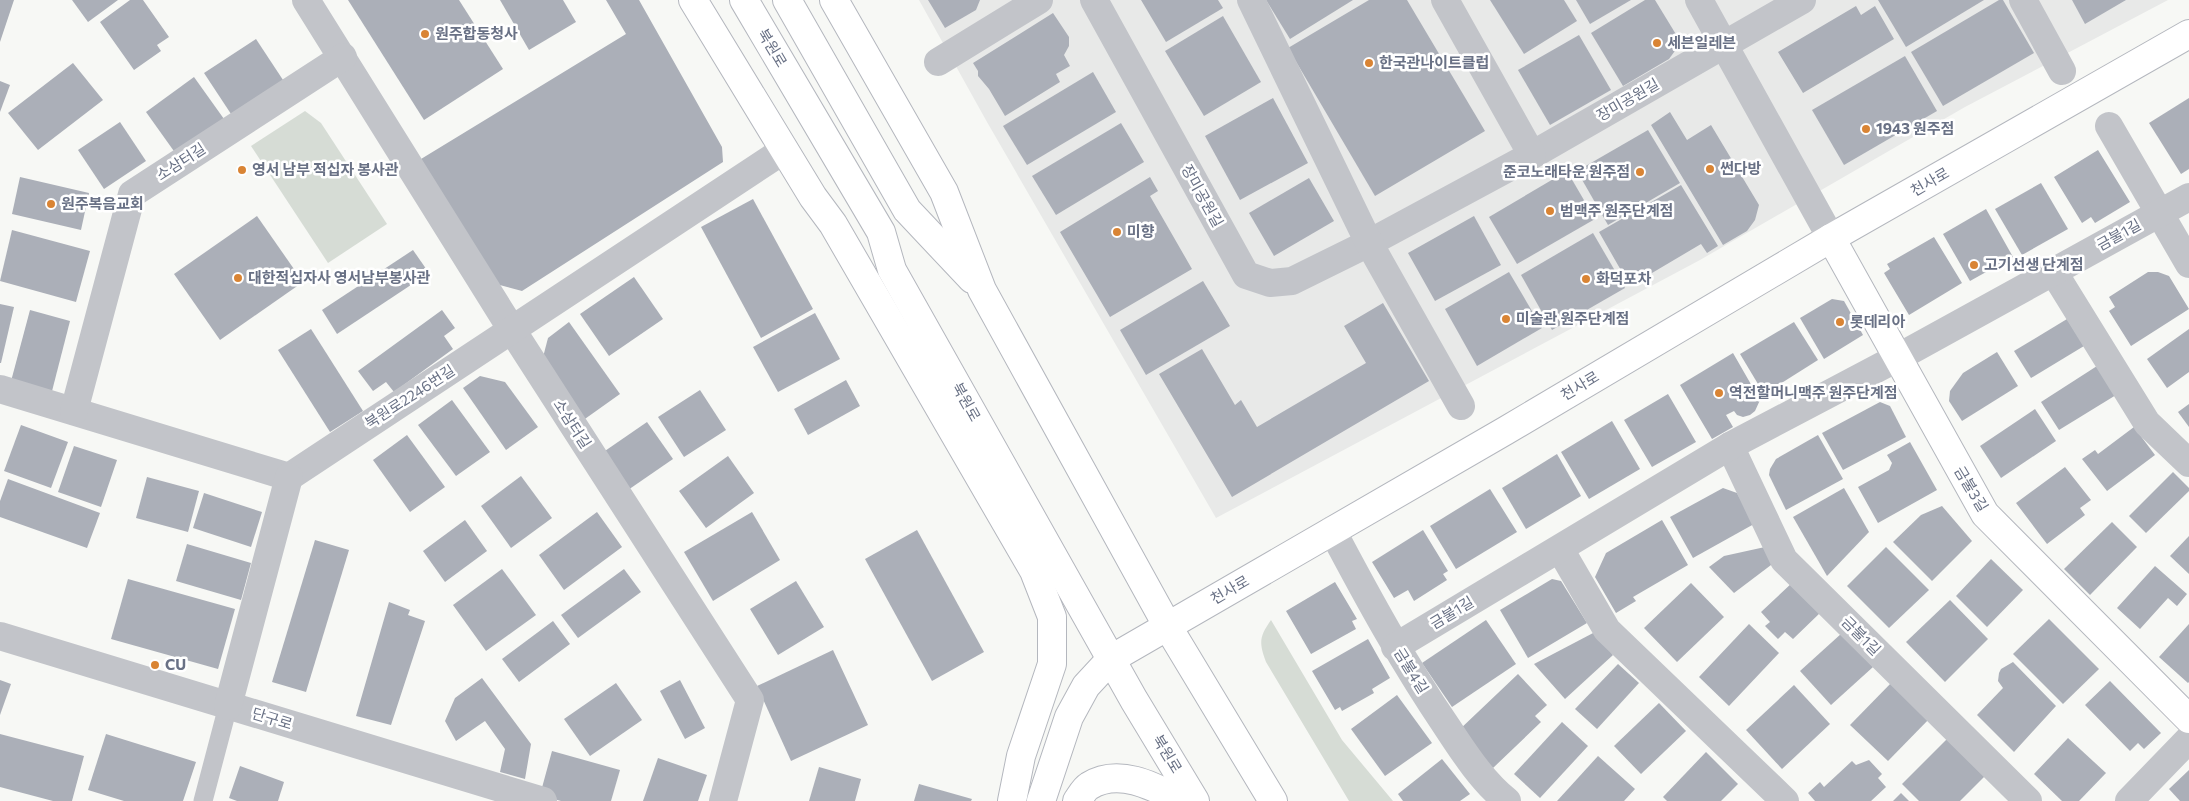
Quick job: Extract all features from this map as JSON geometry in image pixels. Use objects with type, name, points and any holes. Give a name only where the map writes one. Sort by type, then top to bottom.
[{"type":"street","name":"소삼터길","points":[[306,0],[512,330],[750,700],[723,801]]},
{"type":"street","points":[[693,0],[812,197],[833,224],[1034,570],[1052,617],[1052,664],[1022,756],[1012,801]]},
{"type":"street","name":"북원로","points":[[744,0],[881,232],[892,270],[1111,659],[1195,801]]},
{"type":"street","points":[[787,0],[907,210],[982,290]]},
{"type":"street","points":[[834,0],[944,192],[982,290],[1168,627],[1273,801]]},
{"type":"street","points":[[938,62],[1039,0]]},
{"type":"street","name":"장미공원길","points":[[1094,0],[1246,275],[1270,283],[1292,281],[1369,243],[1532,155],[1802,0]]},
{"type":"street","points":[[1251,0],[1369,243],[1461,406]]},
{"type":"street","points":[[1445,0],[1532,155]]},
{"type":"street","points":[[1699,0],[1831,238]]},
{"type":"street","points":[[2023,0],[2062,71]]},
{"type":"street","name":"천사로","points":[[1041,801],[1069,717],[1086,686],[1111,659],[1831,238],[2189,34]]},
{"type":"street","name":"소삼터길","points":[[74,411],[132,194],[343,57]]},
{"type":"street","name":"금불1길","points":[[2109,126],[2189,264]]},
{"type":"street","name":"북원로2246번길","points":[[289,477],[784,150]]},
{"type":"street","name":"금불1길","points":[[1395,647],[1730,446],[1897,358],[2189,197]]},
{"type":"street","points":[[833,224],[892,270]]},
{"type":"street","name":"금불3길","points":[[1831,238],[1985,514],[2189,719]]},
{"type":"street","points":[[2053,271],[2147,423],[2189,463]]},
{"type":"street","points":[[0,389],[289,477],[228,706]]},
{"type":"street","name":"금불1길","points":[[1730,446],[1784,560],[2028,801]]},
{"type":"street","name":"금불4길","points":[[1332,530],[1395,647],[1457,741],[1495,792],[1507,801]]},
{"type":"street","points":[[1560,549],[1607,630],[1785,801]]},
{"type":"street","name":"단구로","points":[[0,636],[543,801]]},
{"type":"street","points":[[2130,801],[2189,739]]},
{"type":"street","points":[[1077,801],[1089,786],[1109,779],[1128,779],[1155,786],[1182,801]]},
{"type":"lane","points":[[203,801],[228,706]]},
{"type":"shaded area","points":[[919,0],[2168,0],[1965,107],[1700,260],[1216,518],[987,122]]},
{"type":"shaded area","points":[[305,111],[321,123],[387,224],[328,263],[251,146]]},
{"type":"shaded area","points":[[1271,620],[1342,740],[1393,801],[1349,801],[1266,662],[1261,640]]},
{"type":"building","points":[[0,0],[14,0],[0,42]]},
{"type":"building","points":[[72,0],[118,0],[88,22]]},
{"type":"building","points":[[130,0],[143,0],[169,37],[157,45],[161,51],[134,70],[100,22]]},
{"type":"building","name":"원주합동청사","points":[[348,0],[459,0],[503,69],[424,120]]},
{"type":"building","points":[[500,0],[563,0],[576,22],[529,50]]},
{"type":"building","points":[[606,0],[639,0],[722,147],[723,162],[522,291],[496,284],[421,159],[626,34]]},
{"type":"building","points":[[928,0],[980,0],[976,10],[945,28]]},
{"type":"building","points":[[1141,0],[1218,0],[1223,8],[1166,42]]},
{"type":"building","points":[[1266,0],[1353,0],[1290,39]]},
{"type":"building","points":[[1369,0],[1407,0],[1485,131],[1375,196],[1288,48]]},
{"type":"building","points":[[1490,0],[1564,0],[1577,21],[1524,54]]},
{"type":"building","points":[[1576,0],[1631,0],[1590,24]]},
{"type":"building","points":[[1645,0],[1655,0],[1677,36],[1677,48],[1669,59],[1623,86],[1591,33]]},
{"type":"building","points":[[1878,0],[1984,0],[1906,47]]},
{"type":"building","points":[[1999,0],[2003,0],[2034,53],[1943,106],[1911,52]]},
{"type":"building","points":[[2072,0],[2126,0],[2085,24]]},
{"type":"building","points":[[1856,6],[1861,15],[1875,6],[1894,39],[1803,93],[1778,52]]},
{"type":"building","points":[[1053,13],[1069,37],[1069,46],[1064,55],[1070,66],[1056,74],[1060,82],[1005,116],[989,89],[978,76],[978,71],[973,63]]},
{"type":"building","points":[[1223,16],[1261,82],[1204,116],[1165,51]]},
{"type":"building","points":[[1579,35],[1611,90],[1550,125],[1518,70]]},
{"type":"building","points":[[256,39],[285,83],[233,117],[204,73]]},
{"type":"building","points":[[1905,56],[1937,111],[1844,165],[1812,110]]},
{"type":"building","points":[[73,63],[103,100],[38,150],[8,113]]},
{"type":"building","points":[[1093,72],[1116,112],[1027,165],[1003,126]]},
{"type":"building","points":[[194,77],[224,119],[176,154],[146,112]]},
{"type":"building","points":[[0,81],[10,85],[0,112]]},
{"type":"building","points":[[1273,98],[1308,163],[1240,200],[1205,136]]},
{"type":"building","points":[[2189,98],[2189,169],[2181,174],[2149,123]]},
{"type":"building","points":[[1670,112],[1687,140],[1711,125],[1759,205],[1755,220],[1747,231],[1723,245],[1651,125]]},
{"type":"building","points":[[120,122],[146,161],[104,189],[78,150]]},
{"type":"building","points":[[1121,123],[1144,162],[1056,215],[1032,176]]},
{"type":"building","points":[[1648,130],[1680,183],[1608,225],[1577,171]]},
{"type":"building","points":[[2098,150],[2130,202],[2095,223],[2091,217],[2082,223],[2054,177]]},
{"type":"building","points":[[1567,171],[1595,219],[1517,264],[1489,217]]},
{"type":"building","name":"원주복음교회","points":[[20,177],[89,193],[81,230],[12,214]]},
{"type":"building","points":[[1150,177],[1158,191],[1150,196],[1192,269],[1110,317],[1060,232]]},
{"type":"building","points":[[1309,178],[1334,221],[1274,256],[1249,213]]},
{"type":"building","points":[[2041,183],[2068,229],[2022,255],[1995,209]]},
{"type":"building","points":[[1681,185],[1718,246],[1707,253],[1701,244],[1630,286],[1599,232]]},
{"type":"building","points":[[753,199],[813,309],[761,338],[701,227]]},
{"type":"building","points":[[1986,209],[2013,257],[1970,281],[1943,234]]},
{"type":"building","name":"대한적십자사 영서남부봉사관","points":[[257,216],[303,282],[220,340],[174,274]]},
{"type":"building","points":[[1474,216],[1501,265],[1435,301],[1408,253]]},
{"type":"building","points":[[12,230],[90,251],[76,302],[0,281]]},
{"type":"building","points":[[1593,233],[1625,288],[1552,330],[1521,275]]},
{"type":"building","points":[[1934,237],[1962,283],[1909,315],[1884,273],[1890,269],[1887,264]]},
{"type":"building","points":[[413,250],[429,273],[337,334],[322,310]]},
{"type":"building","points":[[1509,272],[1542,328],[1477,366],[1445,309]]},
{"type":"building","points":[[2148,272],[2158,272],[2169,276],[2189,309],[2131,346],[2109,311],[2115,307],[2109,297]]},
{"type":"building","points":[[634,277],[663,319],[609,356],[580,314]]},
{"type":"building","points":[[1203,281],[1230,326],[1146,375],[1120,330]]},
{"type":"building","points":[[1832,299],[1844,301],[1863,335],[1824,359],[1800,318]]},
{"type":"building","points":[[1383,303],[1429,381],[1232,497],[1159,374],[1202,349],[1235,405],[1241,400],[1257,427],[1366,363],[1344,326]]},
{"type":"building","points":[[0,304],[14,307],[1,363],[0,363]]},
{"type":"building","points":[[30,310],[70,321],[51,395],[10,385]]},
{"type":"building","points":[[442,310],[455,328],[444,336],[453,349],[394,392],[386,382],[373,391],[358,371]]},
{"type":"building","points":[[815,313],[840,359],[778,392],[753,347]]},
{"type":"building","points":[[2067,319],[2084,346],[2031,378],[2014,351]]},
{"type":"building","points":[[569,322],[620,394],[582,421],[542,361],[548,338]]},
{"type":"building","points":[[1794,322],[1818,360],[1764,394],[1740,354]]},
{"type":"building","points":[[311,329],[363,411],[330,432],[278,350]]},
{"type":"building","points":[[2189,329],[2189,372],[2167,388],[2147,359]]},
{"type":"building","points":[[1997,352],[2018,386],[1962,421],[1949,401],[1950,391],[1963,373]]},
{"type":"building","points":[[1733,353],[1760,400],[1755,411],[1750,415],[1743,417],[1737,415],[1734,411],[1726,415],[1733,427],[1712,439],[1680,385]]},
{"type":"building","points":[[2097,366],[2116,395],[2059,430],[2041,402]]},
{"type":"building","points":[[480,376],[505,382],[538,427],[506,450],[463,388]]},
{"type":"building","points":[[846,380],[860,406],[808,435],[794,409]]},
{"type":"building","points":[[700,390],[726,430],[684,457],[658,417]]},
{"type":"building","points":[[1668,394],[1696,442],[1652,467],[1624,420]]},
{"type":"building","points":[[452,400],[490,452],[456,476],[418,425]]},
{"type":"building","points":[[1880,402],[1890,406],[1906,437],[1843,470],[1822,433]]},
{"type":"building","points":[[2189,404],[2189,427],[2178,412]]},
{"type":"building","points":[[2035,409],[2056,441],[2001,478],[1980,446]]},
{"type":"building","points":[[1612,421],[1640,469],[1589,499],[1561,452]]},
{"type":"building","points":[[647,422],[673,459],[628,490],[602,453]]},
{"type":"building","points":[[21,425],[68,442],[51,488],[4,471]]},
{"type":"building","points":[[2134,427],[2155,455],[2107,491],[2082,459],[2095,450],[2098,454]]},
{"type":"building","points":[[407,435],[445,487],[410,512],[373,460]]},
{"type":"building","points":[[1818,435],[1843,479],[1786,510],[1769,475],[1770,469],[1776,459]]},
{"type":"building","points":[[1910,442],[1937,490],[1878,523],[1858,487],[1889,470],[1892,463],[1887,455]]},
{"type":"building","points":[[74,446],[117,460],[101,507],[58,492]]},
{"type":"building","points":[[1557,454],[1581,496],[1526,529],[1502,488]]},
{"type":"building","points":[[728,456],[754,493],[706,528],[679,491]]},
{"type":"building","points":[[2065,467],[2091,500],[2080,508],[2085,515],[2047,544],[2016,503]]},
{"type":"building","points":[[2173,472],[2189,488],[2189,491],[2146,533],[2129,516]]},
{"type":"building","points":[[521,476],[552,518],[511,548],[481,506]]},
{"type":"building","points":[[147,477],[199,491],[188,532],[136,518]]},
{"type":"building","points":[[8,479],[100,513],[87,548],[0,517],[0,501]]},
{"type":"building","points":[[1723,488],[1737,493],[1754,524],[1693,558],[1670,517]]},
{"type":"building","points":[[1844,488],[1869,532],[1827,576],[1793,517]]},
{"type":"building","points":[[1490,489],[1517,532],[1456,569],[1430,526]]},
{"type":"building","points":[[204,493],[262,512],[251,547],[193,528]]},
{"type":"building","points":[[1942,506],[1972,541],[1932,581],[1893,542],[1921,515]]},
{"type":"building","points":[[597,512],[622,547],[564,590],[539,555]]},
{"type":"building","points":[[752,512],[780,560],[713,601],[684,552]]},
{"type":"building","points":[[465,520],[487,551],[445,582],[423,551]]},
{"type":"building","points":[[1662,520],[1688,565],[1633,597],[1636,601],[1616,613],[1595,577],[1606,553]]},
{"type":"building","points":[[2112,522],[2137,547],[2090,595],[2064,569]]},
{"type":"building","points":[[917,530],[984,652],[932,681],[865,559]]},
{"type":"building","points":[[1423,530],[1448,571],[1443,574],[1447,580],[1414,601],[1408,590],[1394,598],[1372,562]]},
{"type":"building","points":[[2189,536],[2189,574],[2170,556]]},
{"type":"building","points":[[315,540],[349,550],[306,692],[272,682]]},
{"type":"building","points":[[187,544],[251,563],[241,600],[176,581]]},
{"type":"building","points":[[1765,547],[1775,562],[1734,593],[1709,567],[1724,556]]},
{"type":"building","points":[[1886,547],[1929,590],[1889,628],[1847,586]]},
{"type":"building","points":[[1991,559],[2023,590],[1987,627],[1956,596]]},
{"type":"building","points":[[2155,566],[2187,594],[2177,606],[2168,598],[2140,629],[2117,608]]},
{"type":"building","points":[[502,569],[536,615],[486,651],[453,605]]},
{"type":"building","points":[[624,569],[641,592],[578,638],[561,615]]},
{"type":"building","points":[[128,579],[235,609],[218,669],[111,639]]},
{"type":"building","points":[[1552,579],[1561,581],[1587,623],[1528,658],[1500,610]]},
{"type":"building","points":[[796,581],[824,627],[778,655],[750,609]]},
{"type":"building","points":[[1335,582],[1357,619],[1352,621],[1356,629],[1311,654],[1286,611]]},
{"type":"building","points":[[1793,582],[1821,612],[1793,639],[1785,632],[1778,639],[1765,626],[1770,622],[1761,612]]},
{"type":"building","points":[[1691,583],[1724,617],[1677,662],[1644,628]]},
{"type":"building","points":[[1950,600],[1988,639],[1945,682],[1906,642]]},
{"type":"building","points":[[389,602],[410,610],[408,615],[425,621],[391,725],[356,716]]},
{"type":"building","points":[[2049,619],[2099,669],[2063,704],[2013,654]]},
{"type":"building","points":[[1486,620],[1516,664],[1452,707],[1422,663]]},
{"type":"building","points":[[553,621],[570,644],[519,682],[502,659]]},
{"type":"building","points":[[1749,624],[1779,653],[1729,706],[1699,677]]},
{"type":"building","points":[[2189,624],[2189,682],[2188,683],[2159,657]]},
{"type":"building","points":[[1595,632],[1613,655],[1565,699],[1534,664]]},
{"type":"building","points":[[1842,633],[1873,667],[1831,705],[1800,671]]},
{"type":"building","points":[[1368,639],[1390,678],[1372,689],[1374,693],[1342,711],[1340,707],[1335,710],[1312,671]]},
{"type":"building","points":[[833,650],[868,725],[791,761],[757,686]]},
{"type":"building","points":[[2013,662],[2056,706],[2014,752],[1977,715],[2003,688],[1998,681],[1999,673],[2001,669]]},
{"type":"building","points":[[1618,664],[1639,683],[1597,729],[1575,709]]},
{"type":"building","points":[[1518,674],[1547,705],[1535,716],[1541,722],[1493,768],[1458,731]]},
{"type":"building","points":[[482,678],[531,744],[525,779],[500,772],[505,749],[485,721],[456,741],[445,721],[455,698]]},
{"type":"building","points":[[0,680],[11,684],[0,715]]},
{"type":"building","points":[[680,680],[705,728],[685,739],[660,691]]},
{"type":"building","points":[[1893,681],[1931,717],[1888,761],[1850,725]]},
{"type":"building","points":[[2110,681],[2161,733],[2144,749],[2138,743],[2130,751],[2085,705]]},
{"type":"building","points":[[616,683],[642,720],[590,756],[564,719]]},
{"type":"building","points":[[1794,685],[1830,724],[1782,769],[1746,730]]},
{"type":"building","points":[[1397,695],[1432,743],[1385,776],[1351,729]]},
{"type":"building","points":[[1659,703],[1686,731],[1641,774],[1614,746]]},
{"type":"building","points":[[1562,722],[1588,746],[1540,798],[1514,774]]},
{"type":"building","points":[[0,734],[84,756],[72,801],[53,801],[0,787]]},
{"type":"building","points":[[106,734],[196,762],[183,801],[124,801],[88,790]]},
{"type":"building","points":[[1948,738],[1985,776],[1960,801],[1919,801],[1902,784]]},
{"type":"building","points":[[2068,738],[2106,773],[2079,801],[2062,801],[2034,774]]},
{"type":"building","points":[[552,751],[620,770],[611,801],[561,801],[540,795]]},
{"type":"building","points":[[1706,752],[1738,784],[1721,801],[1667,801],[1663,797]]},
{"type":"building","points":[[1598,756],[1635,789],[1624,801],[1557,801]]},
{"type":"building","points":[[658,758],[707,775],[698,801],[643,801]]},
{"type":"building","points":[[1442,759],[1470,794],[1460,801],[1403,801],[1398,794]]},
{"type":"building","points":[[1869,760],[1882,774],[1878,778],[1886,787],[1871,801],[1815,801],[1808,793],[1820,782],[1824,787],[1852,761],[1856,765]]},
{"type":"building","points":[[240,766],[284,782],[278,801],[237,801],[229,798]]},
{"type":"building","points":[[819,767],[861,779],[855,801],[809,801]]},
{"type":"building","points":[[2189,770],[2189,801],[2180,801],[2169,789]]},
{"type":"building","points":[[919,784],[972,799],[971,801],[914,801]]},
{"type":"building","points":[[1901,793],[1909,801],[1893,801]]},
{"type":"place","name":"원주합동청사","points":[[425,34]]},
{"type":"place","name":"세븐일레븐","points":[[1657,43]]},
{"type":"place","name":"한국관나이트클럽","points":[[1369,63]]},
{"type":"place","name":"1943 원주점","points":[[1866,129]]},
{"type":"place","name":"썬다방","points":[[1710,169]]},
{"type":"place","name":"영서 남부 적십자 봉사관","points":[[242,170]]},
{"type":"place","name":"준코노래타운 원주점","points":[[1640,172]]},
{"type":"place","name":"원주복음교회","points":[[51,204]]},
{"type":"place","name":"범맥주 원주단계점","points":[[1550,211]]},
{"type":"place","name":"미향","points":[[1117,232]]},
{"type":"place","name":"고기선생 단계점","points":[[1974,265]]},
{"type":"place","name":"대한적십자사 영서남부봉사관","points":[[238,278]]},
{"type":"place","name":"화덕포차","points":[[1586,279]]},
{"type":"place","name":"미술관 원주단계점","points":[[1506,319]]},
{"type":"place","name":"롯데리아","points":[[1840,322]]},
{"type":"place","name":"역전할머니맥주 원주단계점","points":[[1719,393]]},
{"type":"place","name":"CU","points":[[155,665]]}]
